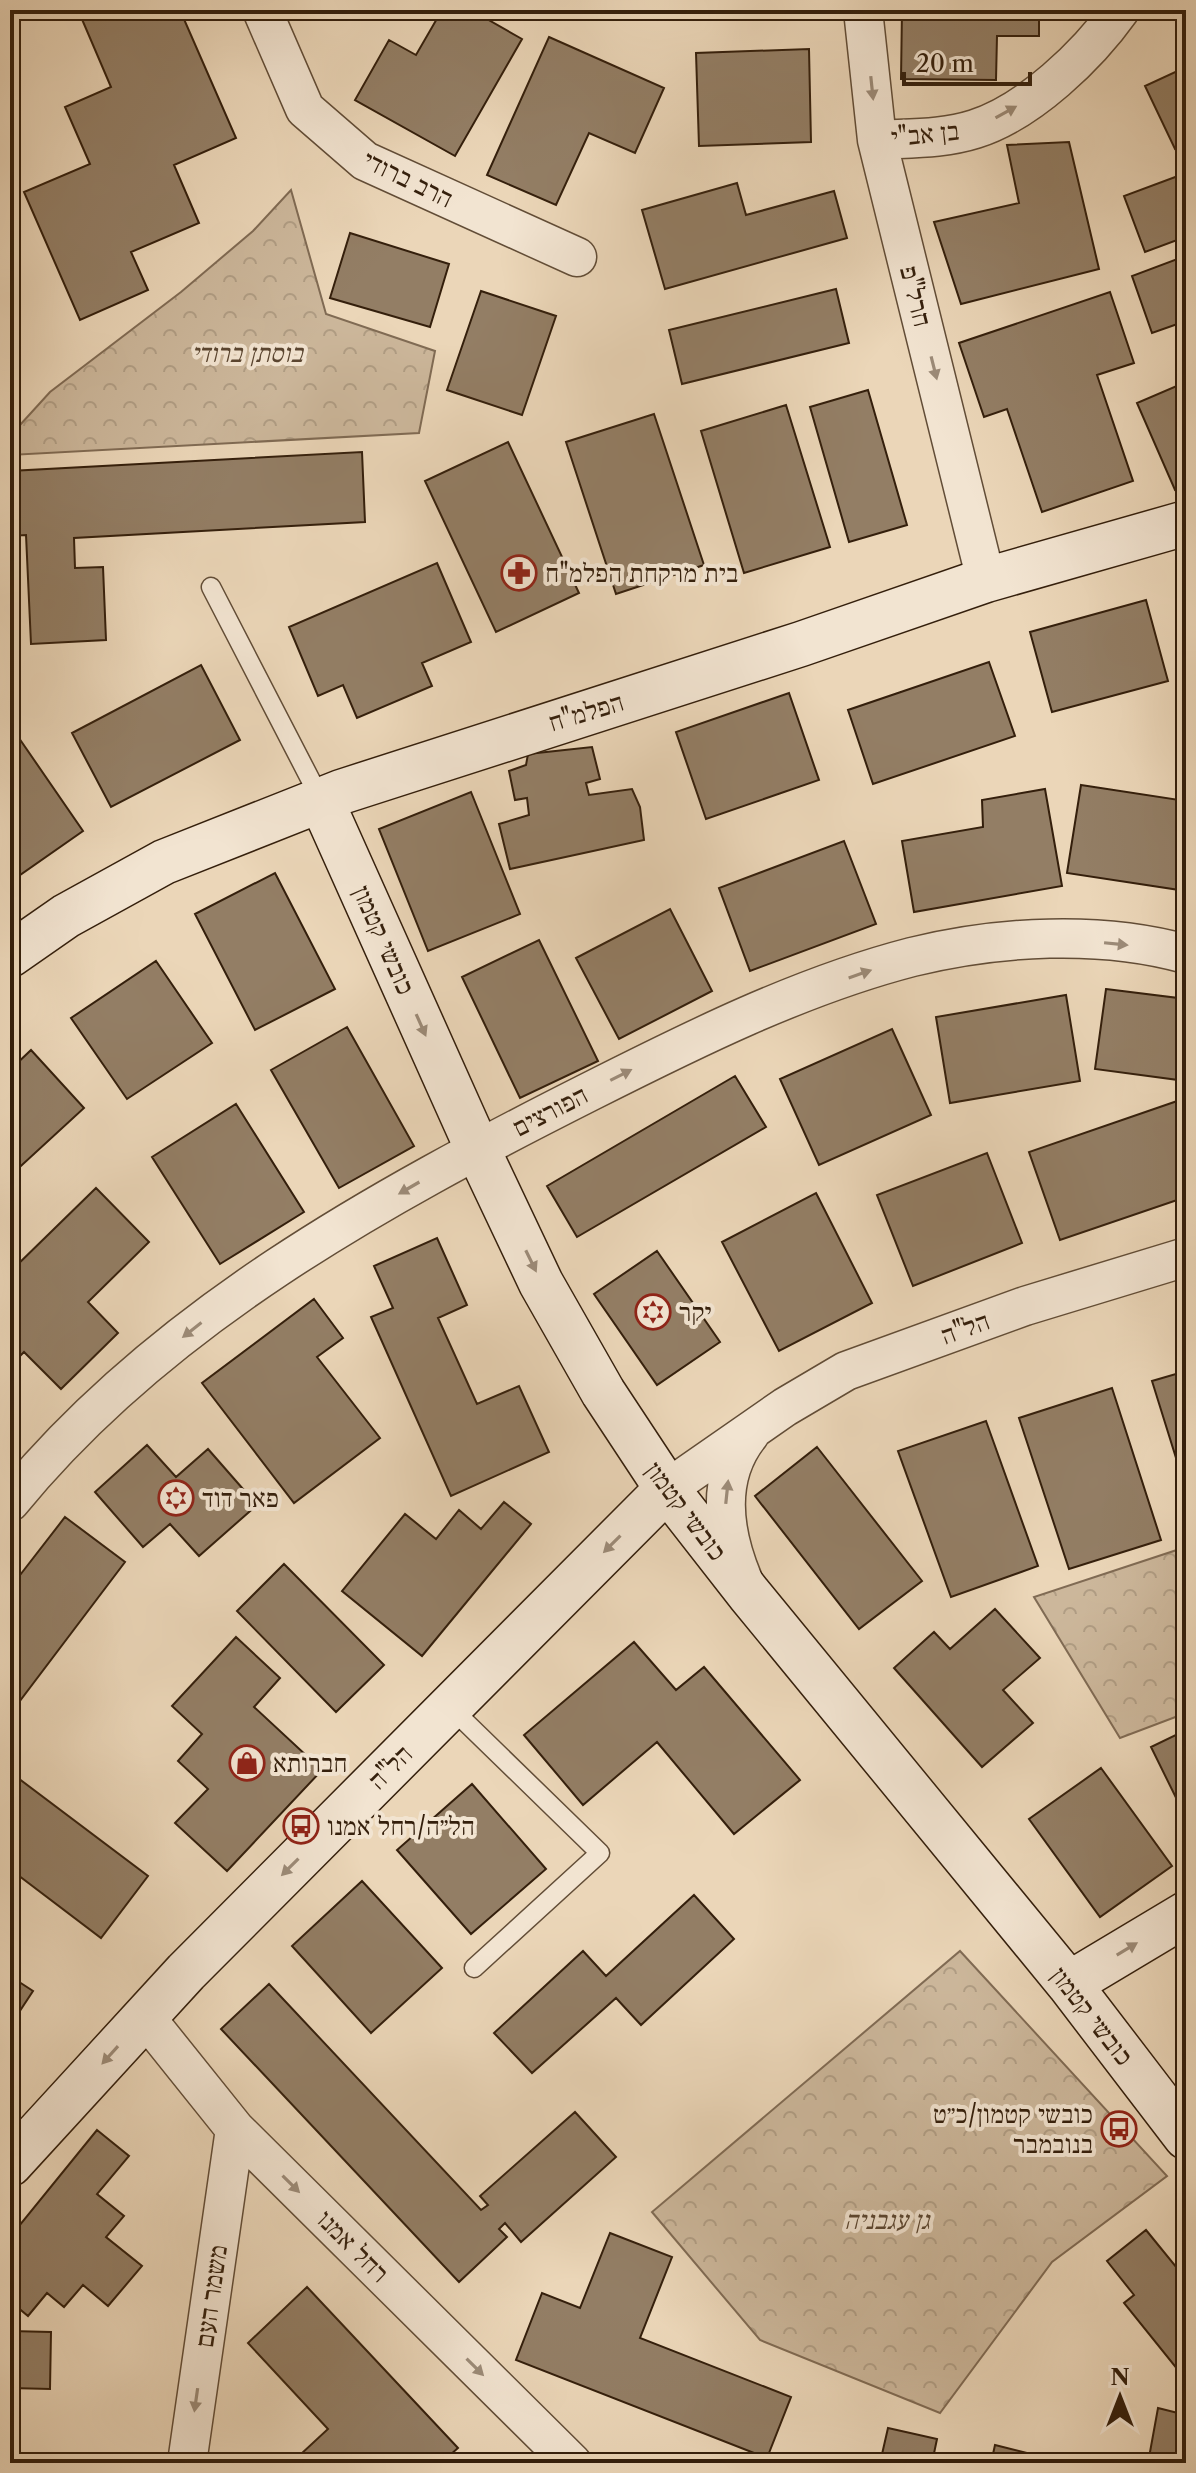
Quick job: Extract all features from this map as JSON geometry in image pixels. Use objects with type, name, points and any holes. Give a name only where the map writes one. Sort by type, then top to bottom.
[{"type":"street","name":"הרב ברודי","points":[[262,10],[305,109],[365,161],[577,257]]},
{"type":"street","name":"חרל\"פ","points":[[863,10],[877,140],[986,580]]},
{"type":"street","name":"בן אב\"י","points":[[877,140],[940,136],[977,128],[1070,71],[1120,10]]},
{"type":"street","name":"הפלמ\"ח","points":[[10,955],[66,916],[164,862],[321,800],[422,764],[801,644],[986,580],[1186,523]]},
{"type":"street","name":"כובשי קטמון","points":[[321,800],[477,1148],[549,1297],[603,1392],[667,1489],[749,1594],[1069,1984],[1186,2137]]},
{"type":"street","name":"הפורצים","points":[[10,1502],[66,1437],[128,1380],[214,1313],[288,1261],[477,1148],[683,1044],[792,999],[910,958],[959,947],[1030,940],[1106,942],[1186,954]]},
{"type":"street","name":"הל\"ה","points":[[10,2164],[186,1972],[667,1489],[756,1425],[846,1371],[1025,1306],[1186,1257]]},
{"type":"street","name":"הל\"ה","points":[[749,1594],[734,1556],[725,1507],[732,1463],[756,1425]]},
{"type":"street","points":[[1069,1984],[1186,1914]]},
{"type":"street","name":"רחל אמנו","points":[[146,2018],[235,2129],[572,2463]]},
{"type":"street","name":"משמר העם","points":[[187,2463],[235,2129]]},
{"type":"lane","points":[[211,587],[321,800]]},
{"type":"lane","points":[[450,1707],[600,1853],[474,1968]]},
{"type":"green space","name":"בוסתן ברודי","points":[[291,190],[326,314],[435,351],[419,433],[10,455],[10,436],[50,392],[181,292],[253,231]]},
{"type":"green space","points":[[1186,1547],[1186,1713],[1120,1738],[1034,1597]]},
{"type":"green space","name":"גן עגבניה","points":[[960,1951],[1167,2176],[1052,2262],[940,2413],[760,2340],[652,2212]]},
{"type":"building","points":[[78,10],[180,10],[236,138],[174,165],[199,223],[131,252],[148,290],[80,320],[24,192],[90,164],[65,107],[111,87]]},
{"type":"building","points":[[442,10],[471,10],[522,39],[455,156],[355,100],[389,40],[416,55]]},
{"type":"building","points":[[902,10],[1039,10],[1039,36],[997,36],[996,80],[901,79]]},
{"type":"building","points":[[549,37],[664,88],[635,153],[589,133],[556,205],[487,175]]},
{"type":"building","points":[[809,49],[811,142],[699,146],[696,53]]},
{"type":"building","points":[[1186,67],[1186,144],[1175,149],[1145,86]]},
{"type":"building","points":[[1069,142],[1099,269],[961,304],[934,222],[1019,203],[1007,145]]},
{"type":"building","points":[[1186,173],[1186,321],[1152,333],[1132,276],[1183,257],[1177,240],[1145,252],[1124,196]]},
{"type":"building","points":[[737,183],[746,215],[834,191],[847,238],[665,289],[642,210]]},
{"type":"building","points":[[350,233],[449,264],[430,327],[330,298]]},
{"type":"building","points":[[836,289],[849,343],[682,384],[669,330]]},
{"type":"building","points":[[481,291],[556,316],[522,415],[447,390]]},
{"type":"building","points":[[1110,292],[1134,363],[1097,375],[1133,481],[1042,512],[1007,409],[984,417],[959,343]]},
{"type":"building","points":[[1186,382],[1186,485],[1175,490],[1137,403]]},
{"type":"building","points":[[868,390],[907,525],[849,542],[810,407]]},
{"type":"building","points":[[786,405],[830,547],[744,573],[701,431]]},
{"type":"building","points":[[654,414],[704,565],[616,594],[566,442]]},
{"type":"building","points":[[508,442],[579,593],[496,632],[425,481]]},
{"type":"building","points":[[362,452],[365,522],[74,538],[75,568],[103,567],[106,640],[31,644],[26,535],[10,536],[10,471]]},
{"type":"building","points":[[437,563],[471,642],[422,663],[432,686],[357,718],[343,685],[318,696],[289,627]]},
{"type":"building","points":[[1146,600],[1168,681],[1052,712],[1030,632]]},
{"type":"building","points":[[989,662],[1015,736],[873,784],[848,710]]},
{"type":"building","points":[[201,665],[240,740],[111,807],[72,733]]},
{"type":"building","points":[[789,693],[819,780],[706,819],[676,732]]},
{"type":"building","points":[[10,725],[83,831],[10,882]]},
{"type":"building","points":[[592,747],[600,779],[586,783],[589,795],[632,789],[640,807],[644,840],[510,869],[499,824],[529,815],[527,798],[515,800],[509,771],[526,765],[528,754]]},
{"type":"building","points":[[1081,785],[1186,801],[1186,891],[1067,873]]},
{"type":"building","points":[[1045,789],[1062,886],[914,912],[902,841],[983,827],[982,800]]},
{"type":"building","points":[[471,792],[520,914],[428,951],[379,829]]},
{"type":"building","points":[[844,841],[876,924],[750,971],[719,888]]},
{"type":"building","points":[[275,873],[335,989],[255,1030],[195,914]]},
{"type":"building","points":[[670,909],[712,991],[619,1039],[576,958]]},
{"type":"building","points":[[539,940],[598,1061],[520,1098],[462,977]]},
{"type":"building","points":[[156,961],[212,1043],[127,1099],[71,1018]]},
{"type":"building","points":[[1106,989],[1186,999],[1186,1081],[1095,1069]]},
{"type":"building","points":[[1066,995],[1080,1081],[950,1103],[936,1017]]},
{"type":"building","points":[[347,1027],[414,1146],[339,1188],[271,1070]]},
{"type":"building","points":[[892,1029],[931,1115],[819,1165],[780,1079]]},
{"type":"building","points":[[31,1050],[84,1108],[10,1176],[10,1070]]},
{"type":"building","points":[[735,1076],[766,1127],[577,1237],[547,1186]]},
{"type":"building","points":[[1186,1098],[1186,1197],[1060,1240],[1029,1152]]},
{"type":"building","points":[[236,1104],[304,1212],[220,1264],[152,1157]]},
{"type":"building","points":[[987,1153],[1022,1243],[913,1286],[877,1195]]},
{"type":"building","points":[[96,1188],[149,1242],[88,1302],[118,1333],[61,1389],[24,1352],[15,1361],[10,1355],[10,1272]]},
{"type":"building","points":[[816,1193],[872,1303],[779,1351],[722,1242]]},
{"type":"building","points":[[437,1238],[467,1305],[438,1318],[477,1404],[519,1386],[549,1452],[451,1496],[371,1317],[393,1308],[374,1266]]},
{"type":"building","name":"יקר","points":[[657,1251],[720,1342],[657,1385],[594,1294]]},
{"type":"building","points":[[314,1299],[343,1338],[317,1357],[380,1438],[294,1503],[202,1383]]},
{"type":"building","points":[[1186,1371],[1186,1490],[1152,1381]]},
{"type":"building","points":[[1112,1388],[1161,1540],[1069,1569],[1019,1418]]},
{"type":"building","points":[[986,1421],[1038,1566],[951,1597],[898,1451]]},
{"type":"building","name":"פאר דוד","points":[[147,1445],[176,1477],[208,1449],[257,1505],[199,1556],[170,1524],[143,1547],[95,1492]]},
{"type":"building","points":[[817,1447],[922,1581],[859,1629],[755,1496]]},
{"type":"building","points":[[504,1502],[531,1524],[422,1656],[342,1591],[405,1514],[436,1539],[459,1510],[481,1529]]},
{"type":"building","points":[[65,1517],[125,1562],[10,1714],[10,1588]]},
{"type":"building","points":[[284,1564],[384,1665],[336,1712],[237,1611]]},
{"type":"building","points":[[995,1609],[1040,1658],[1003,1690],[1033,1723],[982,1767],[894,1668],[934,1632],[950,1649]]},
{"type":"building","points":[[236,1637],[280,1678],[254,1707],[322,1770],[227,1871],[175,1823],[208,1789],[178,1761],[202,1734],[172,1706]]},
{"type":"building","points":[[634,1642],[676,1690],[704,1667],[800,1780],[734,1834],[657,1742],[583,1805],[524,1735]]},
{"type":"building","points":[[1186,1730],[1186,1818],[1151,1747]]},
{"type":"building","points":[[1101,1768],[1172,1866],[1100,1917],[1029,1819]]},
{"type":"building","points":[[10,1772],[148,1876],[101,1938],[10,1869]]},
{"type":"building","points":[[472,1784],[546,1869],[471,1934],[397,1850]]},
{"type":"building","points":[[362,1881],[442,1968],[371,2033],[292,1946]]},
{"type":"building","points":[[694,1895],[734,1939],[641,2025],[616,1998],[532,2073],[494,2033],[583,1951],[606,1976]]},
{"type":"building","points":[[10,1976],[33,1991],[10,2026]]},
{"type":"building","points":[[269,1984],[481,2210],[488,2205],[480,2196],[575,2112],[616,2157],[521,2242],[505,2223],[499,2229],[507,2237],[459,2282],[221,2029]]},
{"type":"building","points":[[97,2130],[129,2156],[97,2194],[124,2216],[106,2237],[142,2266],[108,2306],[83,2285],[64,2307],[47,2293],[28,2316],[10,2301],[10,2237]]},
{"type":"building","points":[[1146,2230],[1186,2279],[1186,2373],[1182,2375],[1124,2303],[1134,2295],[1107,2261]]},
{"type":"building","points":[[610,2233],[672,2257],[640,2338],[791,2397],[767,2458],[516,2360],[542,2293],[580,2308]]},
{"type":"building","points":[[307,2287],[458,2448],[441,2463],[310,2463],[301,2454],[328,2429],[248,2343]]},
{"type":"building","points":[[10,2331],[51,2332],[50,2389],[10,2388]]},
{"type":"building","points":[[1158,2408],[1186,2415],[1186,2463],[1148,2463]]},
{"type":"building","points":[[888,2428],[937,2439],[932,2463],[880,2463]]},
{"type":"building","points":[[995,2445],[1067,2463],[991,2463]]},
{"type":"place","name":"בית מרקחת הפלמ\"ח","points":[[519,573]]},
{"type":"place","name":"יקר","points":[[653,1312]]},
{"type":"place","name":"פאר דוד","points":[[176,1498]]},
{"type":"place","name":"חברותא","points":[[247,1763]]},
{"type":"place","name":"הל״ה/רחל אמנו","points":[[301,1826]]},
{"type":"place","name":"כובשי קטמון/כ״ט בנובמבר","points":[[1119,2129]]}]
